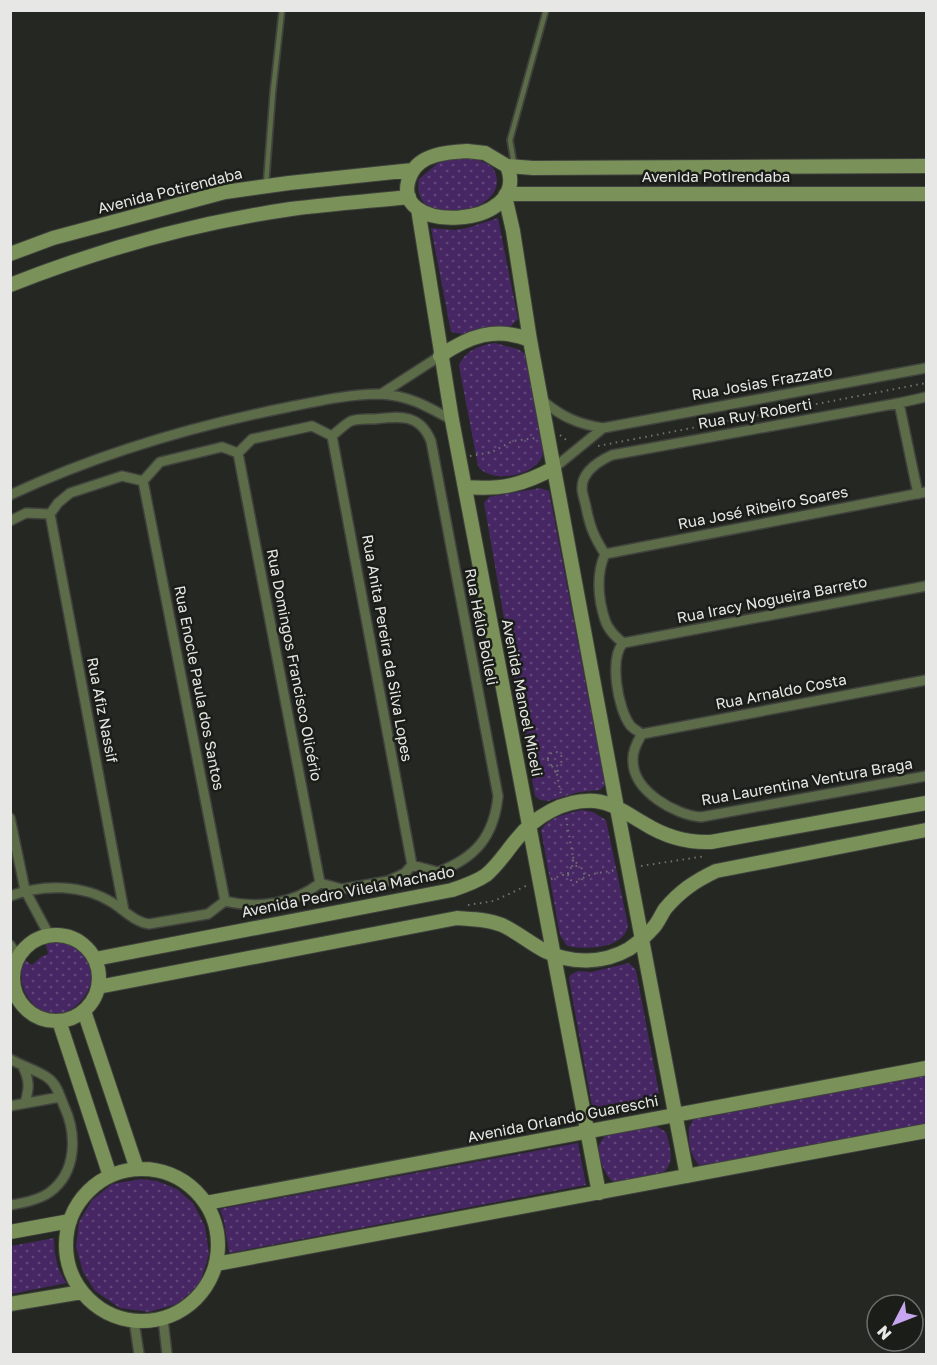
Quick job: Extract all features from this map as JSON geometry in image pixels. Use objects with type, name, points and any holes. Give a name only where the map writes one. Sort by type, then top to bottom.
[{"type":"street","points":[[505,195],[494,206],[483,211],[456,219],[436,217],[418,209],[409,197],[408,183],[413,170],[423,161],[435,156],[468,151],[485,153],[511,167],[505,195],[530,340],[687,1176]]},
{"type":"street","name":"Avenida Potirendaba","points":[[511,167],[927,166]]},
{"type":"street","name":"Avenida Potirendaba","points":[[10,254],[54,238],[225,192],[413,170]]},
{"type":"street","name":"Avenida Potirendaba","points":[[505,195],[927,194]]},
{"type":"street","points":[[10,285],[46,271],[163,234],[292,209],[409,197]]},
{"type":"street","name":"Avenida Manoel Miceli","points":[[418,209],[440,356],[599,1192]]},
{"type":"street","points":[[381,394],[459,343],[476,336],[516,334],[530,340]]},
{"type":"street","name":"Rua Josias Frazzato","points":[[543,401],[558,414],[580,424],[603,428],[927,368]]},
{"type":"street","points":[[10,495],[106,454],[253,414],[317,402],[381,394],[414,399],[452,420]]},
{"type":"street","name":"Rua Ruy Roberti","points":[[605,554],[591,531],[582,487],[592,468],[612,455],[927,397]]},
{"type":"street","points":[[899,403],[922,493]]},
{"type":"street","name":"Rua Hélio Bolleli","points":[[332,436],[352,421],[407,417],[427,430],[431,441],[498,796],[493,824],[478,849],[465,859],[438,872],[412,865]]},
{"type":"street","points":[[10,521],[26,513],[50,514],[70,493],[122,476],[143,481],[160,462],[222,447],[238,453],[252,440],[312,426],[332,436]]},
{"type":"street","name":"Rua Josias Frazzato","points":[[554,468],[603,428]]},
{"type":"street","name":"Rua Anita Pereira da Silva Lopes","points":[[332,436],[412,865]]},
{"type":"street","name":"Rua Domingos Francisco Olicério","points":[[238,453],[320,883]]},
{"type":"street","points":[[465,487],[488,489],[511,486],[532,480],[554,468]]},
{"type":"street","name":"Rua Enocle Paula dos Santos","points":[[143,481],[225,901]]},
{"type":"street","name":"Rua José Ribeiro Soares","points":[[605,554],[922,493]]},
{"type":"street","name":"Rua Afiz Nassif","points":[[50,514],[124,911]]},
{"type":"street","points":[[605,554],[598,577],[606,622],[613,634],[623,643],[619,647],[616,661],[618,684],[624,713],[631,727],[642,734]]},
{"type":"street","name":"Rua Iracy Nogueira Barreto","points":[[623,643],[927,586]]},
{"type":"street","name":"Rua Arnaldo Costa","points":[[642,734],[927,680]]},
{"type":"street","name":"Rua Laurentina Ventura Braga","points":[[642,734],[634,748],[633,762],[637,778],[646,790],[688,816],[713,816],[927,776]]},
{"type":"street","name":"Avenida Pedro Vilela Machado","points":[[95,959],[452,890],[486,875],[535,820],[554,809],[576,802],[607,803],[662,834],[692,843],[711,842],[927,803]]},
{"type":"street","points":[[10,818],[25,891],[49,935]]},
{"type":"street","points":[[98,987],[457,918],[500,924],[566,960],[586,961],[609,958],[629,949],[653,929],[678,894],[694,881],[716,871],[927,830]]},
{"type":"street","points":[[10,896],[25,891],[58,887],[72,889],[110,902],[139,922],[148,924],[208,914],[225,901],[251,906],[303,895],[320,883],[342,889],[388,881],[405,873],[412,865]]},
{"type":"street","points":[[49,935],[64,935],[79,941],[95,959],[99,972],[98,987],[95,996],[84,1011],[72,1018],[59,1021],[42,1019],[21,1004],[12,980],[15,963],[14,950],[49,935]]},
{"type":"street","points":[[84,1011],[137,1169]]},
{"type":"street","points":[[59,1021],[110,1176]]},
{"type":"street","points":[[10,1059],[48,1078],[57,1088],[72,1133],[72,1155],[68,1169],[60,1181],[51,1191],[38,1198],[10,1205]]},
{"type":"street","points":[[21,1065],[28,1076],[30,1086],[26,1103]]},
{"type":"street","name":"Avenida Orlando Guareschi","points":[[206,1203],[927,1068]]},
{"type":"street","points":[[10,1106],[60,1097]]},
{"type":"street","points":[[216,1264],[927,1131]]},
{"type":"street","points":[[137,1169],[157,1170],[176,1177],[193,1188],[206,1203],[218,1232],[219,1248],[209,1282],[197,1299],[181,1311],[163,1319],[134,1321],[105,1311],[82,1292],[72,1275],[67,1257],[66,1239],[70,1221],[77,1205],[88,1191],[110,1176],[137,1169]]},
{"type":"street","points":[[10,1232],[70,1221]]},
{"type":"street","points":[[10,1304],[82,1292]]},
{"type":"street","points":[[163,1319],[167,1354]]},
{"type":"street","points":[[134,1321],[139,1354]]},
{"type":"lane","points":[[266,186],[282,10]]},
{"type":"lane","points":[[511,167],[510,140],[546,10]]},
{"type":"path","points":[[460,457],[492,452],[518,440],[548,436],[562,436],[585,452],[599,445],[631,438],[927,382]]},
{"type":"path","points":[[518,766],[542,762],[553,752],[559,753],[562,760],[557,774],[547,758]]},
{"type":"path","points":[[542,762],[559,766]]},
{"type":"path","points":[[592,874],[584,872],[573,857],[569,873],[560,877],[570,878],[577,882],[592,874],[713,854]]},
{"type":"path","points":[[572,868],[579,867]]},
{"type":"path","points":[[583,878],[584,872]]},
{"type":"path","points":[[569,873],[570,878]]},
{"type":"shaded area","points":[[451,159],[473,159],[493,168],[497,183],[491,196],[478,206],[462,211],[444,212],[430,207],[420,196],[419,179],[438,163]]},
{"type":"shaded area","points":[[498,218],[518,319],[511,326],[486,327],[462,334],[451,332],[431,228],[455,230]]},
{"type":"shaded area","points":[[495,343],[518,349],[525,354],[543,453],[540,461],[533,467],[514,475],[493,475],[484,472],[478,466],[459,366],[465,356],[473,350]]},
{"type":"shaded area","points":[[540,488],[549,491],[605,785],[600,790],[579,792],[548,801],[540,800],[535,796],[484,503],[489,497]]},
{"type":"shaded area","points":[[582,810],[593,812],[606,820],[628,925],[620,939],[604,946],[584,948],[567,946],[560,935],[541,830],[554,819]]},
{"type":"shaded area","points":[[58,942],[80,951],[90,965],[91,981],[84,996],[73,1008],[58,1014],[42,1011],[27,996],[23,987],[22,968],[25,960],[32,965],[48,954],[46,944]]},
{"type":"shaded area","points":[[629,963],[636,970],[659,1093],[655,1101],[645,1106],[604,1113],[592,1106],[569,979],[570,975],[578,971],[591,972]]},
{"type":"shaded area","points":[[926,1073],[926,1125],[703,1168],[695,1160],[691,1150],[689,1127],[695,1117]]},
{"type":"shaded area","points":[[654,1125],[666,1132],[671,1153],[668,1168],[664,1172],[614,1182],[608,1176],[600,1160],[599,1145],[605,1136]]},
{"type":"shaded area","points":[[578,1143],[586,1185],[229,1253],[220,1209]]},
{"type":"shaded area","points":[[141,1179],[157,1181],[177,1189],[193,1203],[205,1226],[209,1254],[200,1284],[177,1304],[149,1312],[120,1308],[95,1291],[83,1272],[76,1247],[79,1222],[92,1200],[112,1184]]},
{"type":"shaded area","points":[[54,1238],[57,1262],[67,1283],[11,1294],[11,1246]]}]
